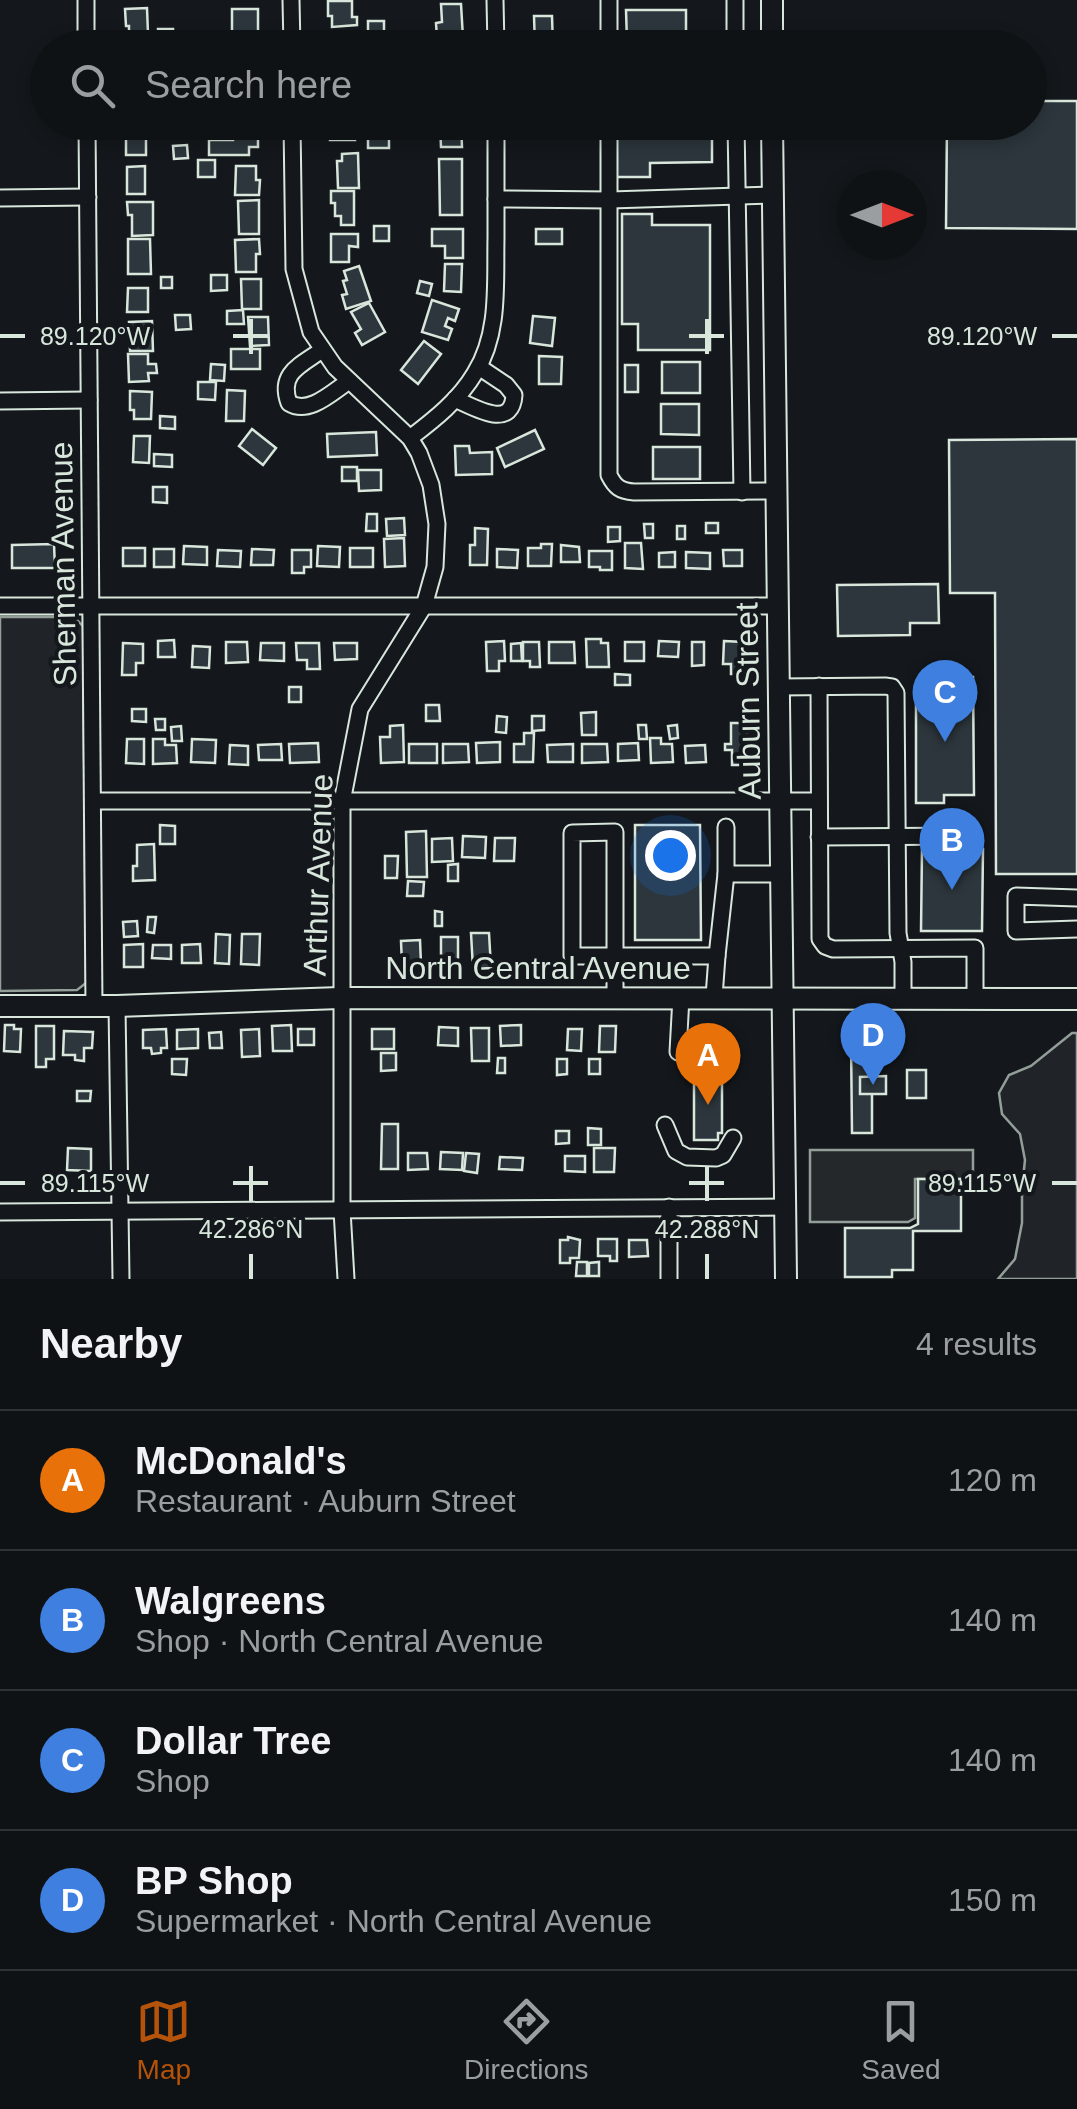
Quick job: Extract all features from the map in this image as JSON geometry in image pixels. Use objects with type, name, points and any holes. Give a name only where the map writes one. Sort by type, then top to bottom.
[{"type":"main road","points":[[772,0],[772,30]]},
{"type":"main road","name":"Auburn Street","points":[[772,140],[786,1279]]},
{"type":"main road","name":"North Central Avenue","points":[[0,1006],[340,998],[1077,999]]},
{"type":"street","points":[[86,0],[86,30]]},
{"type":"street","points":[[291,0],[292,30]]},
{"type":"street","points":[[495,0],[496,30]]},
{"type":"street","points":[[609,0],[609,30]]},
{"type":"street","points":[[735,0],[735,30]]},
{"type":"street","name":"Sherman Avenue","points":[[87,140],[94,1006]]},
{"type":"street","name":"Arthur Avenue","points":[[292,140],[294,269],[311,332],[349,381],[410,438],[431,485],[437,524],[435,567],[424,606],[360,709],[342,802],[340,998],[346,1279]]},
{"type":"street","points":[[410,438],[443,414],[479,366],[488,347],[494,317],[496,140]]},
{"type":"street","points":[[610,140],[609,475],[623,492],[776,491]]},
{"type":"street","points":[[736,140],[742,492]]},
{"type":"street","points":[[496,199],[610,200],[772,194]]},
{"type":"street","points":[[0,198],[88,197]]},
{"type":"street","points":[[322,350],[290,374],[285,389],[288,403],[306,408],[349,381]]},
{"type":"street","points":[[455,399],[496,415],[508,412],[514,400],[512,391],[479,366]]},
{"type":"street","points":[[0,401],[89,400]]},
{"type":"street","points":[[0,606],[777,606]]},
{"type":"street","points":[[819,686],[820,939],[833,949],[975,948],[975,999]]},
{"type":"street","points":[[778,687],[886,686],[895,690],[898,933],[904,962],[903,998]]},
{"type":"street","points":[[94,801],[819,802]]},
{"type":"street","points":[[714,998],[726,874],[726,827]]},
{"type":"street","points":[[615,998],[616,956],[615,832],[572,833],[572,956],[616,956],[717,956]]},
{"type":"street","points":[[818,837],[972,836]]},
{"type":"street","points":[[726,874],[780,874]]},
{"type":"street","points":[[1077,898],[1016,896],[1016,930],[1077,929]]},
{"type":"street","points":[[678,1052],[681,997]]},
{"type":"street","points":[[116,1006],[121,1279]]},
{"type":"street","points":[[665,1125],[676,1151],[696,1158],[723,1155],[733,1138]]},
{"type":"street","points":[[668,1207],[669,1279]]},
{"type":"street","points":[[0,1212],[786,1207]]},
{"type":"shaded area","points":[[0,617],[74,617],[83,626],[86,983],[77,990],[0,991]]},
{"type":"shaded area","points":[[1077,1033],[1077,1279],[998,1279],[1015,1259],[1022,1223],[1025,1160],[1020,1134],[1002,1114],[999,1093],[1009,1075],[1031,1066]]},
{"type":"shaded area","points":[[810,1150],[973,1150],[973,1179],[915,1179],[915,1218],[908,1222],[810,1222]]},
{"type":"building","points":[[328,1],[352,1],[352,17],[357,17],[357,25],[332,27]]},
{"type":"building","points":[[441,4],[461,4],[463,30],[436,30],[436,23],[442,22]]},
{"type":"building","points":[[147,8],[148,30],[129,30],[125,9]]},
{"type":"building","points":[[232,9],[258,9],[258,30],[232,30]]},
{"type":"building","points":[[626,10],[686,10],[686,30],[627,30]]},
{"type":"building","points":[[534,16],[552,16],[552,30],[534,30]]},
{"type":"building","points":[[368,21],[384,21],[384,30],[368,30]]},
{"type":"building","points":[[1047,101],[1077,101],[1077,229],[946,228],[947,140],[1047,140]]},
{"type":"building","points":[[126,140],[146,140],[146,155],[126,155]]},
{"type":"building","points":[[209,140],[258,140],[258,147],[249,147],[249,155],[209,155]]},
{"type":"building","points":[[368,140],[389,140],[389,148],[368,148]]},
{"type":"building","points":[[441,140],[462,140],[462,147],[441,147]]},
{"type":"building","points":[[614,140],[712,140],[712,162],[650,163],[650,177],[614,177]]},
{"type":"building","points":[[187,145],[188,158],[174,159],[173,146]]},
{"type":"building","points":[[358,153],[359,188],[338,188],[337,161],[342,161],[342,154]]},
{"type":"building","points":[[439,159],[462,159],[462,215],[440,215]]},
{"type":"building","points":[[198,160],[215,160],[215,177],[198,177]]},
{"type":"building","points":[[145,166],[145,194],[127,194],[127,167]]},
{"type":"building","points":[[236,166],[256,166],[259,195],[235,195]]},
{"type":"building","points":[[331,191],[354,191],[354,225],[341,225],[341,216],[335,216],[335,203],[331,203]]},
{"type":"building","points":[[259,200],[259,234],[239,234],[238,201]]},
{"type":"building","points":[[127,202],[153,202],[153,235],[132,236],[132,215],[128,215]]},
{"type":"building","points":[[622,214],[652,214],[652,225],[710,225],[710,350],[638,350],[638,324],[622,324]]},
{"type":"building","points":[[374,226],[389,226],[389,241],[374,241]]},
{"type":"building","points":[[432,229],[463,229],[463,258],[445,258],[445,246],[432,246]]},
{"type":"building","points":[[536,229],[562,229],[562,244],[536,244]]},
{"type":"building","points":[[331,234],[358,234],[358,247],[349,246],[349,262],[331,262]]},
{"type":"building","points":[[128,239],[150,239],[151,274],[128,274]]},
{"type":"building","points":[[259,239],[256,272],[236,272],[235,240]]},
{"type":"building","points":[[445,264],[462,264],[461,292],[444,291]]},
{"type":"building","points":[[359,266],[371,301],[346,309],[342,295],[347,294],[344,271]]},
{"type":"building","points":[[211,275],[227,275],[227,290],[211,291]]},
{"type":"building","points":[[161,277],[172,277],[172,288],[161,288]]},
{"type":"building","points":[[241,279],[261,279],[261,309],[242,309]]},
{"type":"building","points":[[420,281],[432,284],[429,296],[417,293]]},
{"type":"building","points":[[128,288],[148,288],[148,312],[127,312]]},
{"type":"building","points":[[432,300],[459,309],[455,321],[448,318],[445,326],[452,329],[448,340],[422,332]]},
{"type":"building","points":[[369,303],[385,332],[362,345],[355,333],[361,329],[351,312]]},
{"type":"building","points":[[243,310],[244,324],[227,324],[227,311]]},
{"type":"building","points":[[175,315],[190,315],[191,329],[176,330]]},
{"type":"building","points":[[533,316],[555,318],[552,346],[530,343]]},
{"type":"building","points":[[248,317],[268,317],[269,345],[250,346]]},
{"type":"building","points":[[152,321],[153,351],[130,351],[129,322]]},
{"type":"building","points":[[424,341],[441,354],[418,384],[401,370]]},
{"type":"building","points":[[231,349],[260,349],[260,369],[231,369]]},
{"type":"building","points":[[128,354],[148,354],[148,364],[156,364],[157,373],[148,373],[149,381],[129,382]]},
{"type":"building","points":[[539,356],[562,357],[561,384],[539,384]]},
{"type":"building","points":[[662,362],[700,362],[700,393],[662,393]]},
{"type":"building","points":[[211,364],[225,365],[224,381],[210,380]]},
{"type":"building","points":[[625,365],[638,365],[638,392],[625,392]]},
{"type":"building","points":[[198,382],[216,382],[215,400],[198,399]]},
{"type":"building","points":[[227,390],[245,391],[244,421],[226,421]]},
{"type":"building","points":[[130,391],[152,392],[151,419],[134,419]]},
{"type":"building","points":[[661,404],[699,404],[699,435],[661,434]]},
{"type":"building","points":[[160,416],[175,417],[175,429],[160,428]]},
{"type":"building","points":[[252,429],[276,448],[263,465],[239,446]]},
{"type":"building","points":[[535,430],[544,449],[505,467],[497,448]]},
{"type":"building","points":[[376,432],[377,455],[328,457],[327,434]]},
{"type":"building","points":[[134,436],[150,436],[149,463],[133,462]]},
{"type":"building","points":[[1077,439],[1077,874],[996,874],[995,593],[950,593],[949,440]]},
{"type":"building","points":[[455,446],[469,446],[470,453],[492,452],[492,474],[456,475]]},
{"type":"building","points":[[653,447],[700,447],[700,479],[653,479]]},
{"type":"building","points":[[154,454],[172,455],[172,467],[154,466]]},
{"type":"building","points":[[342,467],[357,467],[357,481],[342,481]]},
{"type":"building","points":[[358,470],[381,470],[381,490],[359,491]]},
{"type":"building","points":[[153,487],[167,487],[167,503],[153,502]]},
{"type":"building","points":[[367,514],[377,514],[377,531],[366,531]]},
{"type":"building","points":[[404,518],[405,535],[387,536],[386,519]]},
{"type":"building","points":[[706,523],[718,523],[718,533],[706,533]]},
{"type":"building","points":[[644,524],[653,524],[653,538],[645,538]]},
{"type":"building","points":[[677,526],[685,526],[685,539],[677,539]]},
{"type":"building","points":[[608,527],[620,527],[620,541],[608,542]]},
{"type":"building","points":[[475,528],[488,529],[487,565],[470,565]]},
{"type":"building","points":[[404,538],[405,566],[385,567],[384,539]]},
{"type":"building","points":[[625,543],[641,543],[643,569],[625,568]]},
{"type":"building","points":[[54,544],[55,568],[12,568],[12,545]]},
{"type":"building","points":[[541,544],[552,544],[551,566],[528,566],[528,548],[541,548]]},
{"type":"building","points":[[561,545],[579,547],[580,562],[561,562]]},
{"type":"building","points":[[184,546],[207,547],[207,565],[183,564]]},
{"type":"building","points":[[318,546],[340,547],[339,567],[317,566]]},
{"type":"building","points":[[123,548],[145,548],[145,566],[123,566]]},
{"type":"building","points":[[350,548],[373,548],[373,567],[350,567]]},
{"type":"building","points":[[154,549],[174,549],[174,567],[154,567]]},
{"type":"building","points":[[252,549],[274,550],[273,565],[251,565]]},
{"type":"building","points":[[497,549],[518,550],[517,568],[497,567]]},
{"type":"building","points":[[218,550],[241,551],[240,567],[217,566]]},
{"type":"building","points":[[292,550],[311,550],[311,567],[304,567],[304,573],[292,573]]},
{"type":"building","points":[[723,550],[742,550],[742,566],[724,566]]},
{"type":"building","points":[[589,551],[612,551],[612,570],[589,567]]},
{"type":"building","points":[[675,552],[675,567],[659,567],[659,553]]},
{"type":"building","points":[[686,552],[710,553],[710,569],[686,568]]},
{"type":"building","points":[[938,584],[939,623],[910,623],[910,635],[838,636],[837,585]]},
{"type":"building","points":[[586,639],[608,643],[609,667],[587,667]]},
{"type":"building","points":[[174,640],[175,657],[158,657],[158,641]]},
{"type":"building","points":[[504,641],[505,661],[499,661],[499,671],[487,671],[486,642]]},
{"type":"building","points":[[659,641],[679,642],[678,657],[658,656]]},
{"type":"building","points":[[724,641],[743,642],[743,663],[749,663],[749,674],[731,674],[731,664],[723,664]]},
{"type":"building","points":[[226,642],[247,642],[248,662],[226,663]]},
{"type":"building","points":[[523,642],[539,642],[540,667],[530,667],[530,661],[523,661]]},
{"type":"building","points":[[549,642],[574,642],[575,663],[549,663]]},
{"type":"building","points":[[625,642],[644,642],[644,661],[625,661]]},
{"type":"building","points":[[692,642],[704,642],[704,665],[692,666]]},
{"type":"building","points":[[123,643],[143,644],[143,663],[136,663],[136,675],[122,675]]},
{"type":"building","points":[[261,643],[284,643],[284,661],[260,660]]},
{"type":"building","points":[[296,643],[319,643],[320,669],[307,669],[307,660],[297,660]]},
{"type":"building","points":[[334,643],[357,643],[357,659],[335,660]]},
{"type":"building","points":[[521,643],[522,661],[511,661],[511,644]]},
{"type":"building","points":[[193,646],[210,647],[209,668],[192,667]]},
{"type":"building","points":[[615,674],[630,675],[630,685],[615,685]]},
{"type":"building","points":[[961,677],[973,677],[974,795],[944,795],[944,803],[916,803],[916,689],[961,688]]},
{"type":"building","points":[[289,687],[301,687],[301,702],[289,702]]},
{"type":"building","points":[[426,705],[439,705],[440,721],[426,721]]},
{"type":"building","points":[[132,709],[146,709],[146,722],[132,721]]},
{"type":"building","points":[[596,712],[596,735],[582,735],[581,713]]},
{"type":"building","points":[[497,716],[507,717],[506,733],[496,732]]},
{"type":"building","points":[[532,716],[544,716],[544,730],[532,731]]},
{"type":"building","points":[[155,719],[165,719],[165,730],[156,730]]},
{"type":"building","points":[[731,723],[747,723],[747,765],[732,765],[732,750],[725,750],[725,744],[731,744]]},
{"type":"building","points":[[403,725],[404,762],[381,763],[380,737],[390,737],[390,726]]},
{"type":"building","points":[[638,725],[646,725],[647,739],[639,739]]},
{"type":"building","points":[[677,725],[678,738],[670,739],[668,726]]},
{"type":"building","points":[[181,726],[182,741],[172,741],[171,727]]},
{"type":"building","points":[[524,733],[534,733],[533,762],[514,762],[514,744],[524,744]]},
{"type":"building","points":[[650,738],[672,744],[673,762],[651,763]]},
{"type":"building","points":[[127,739],[144,739],[144,764],[126,763]]},
{"type":"building","points":[[153,739],[165,739],[165,745],[176,745],[177,763],[153,764]]},
{"type":"building","points":[[192,739],[216,740],[215,763],[191,762]]},
{"type":"building","points":[[500,742],[500,762],[477,763],[476,743]]},
{"type":"building","points":[[318,743],[319,762],[290,763],[289,744]]},
{"type":"building","points":[[638,743],[639,760],[618,761],[618,744]]},
{"type":"building","points":[[281,744],[282,760],[259,760],[258,745]]},
{"type":"building","points":[[409,744],[437,744],[437,763],[409,763]]},
{"type":"building","points":[[443,744],[468,744],[469,762],[443,763]]},
{"type":"building","points":[[573,744],[573,762],[548,762],[547,745]]},
{"type":"building","points":[[582,744],[607,744],[608,762],[582,763]]},
{"type":"building","points":[[230,745],[248,746],[248,765],[229,764]]},
{"type":"building","points":[[705,745],[706,762],[686,763],[685,746]]},
{"type":"building","points":[[160,825],[175,826],[175,844],[160,844]]},
{"type":"building","points":[[635,825],[700,825],[701,940],[635,940]]},
{"type":"building","points":[[426,831],[427,877],[407,877],[406,832]]},
{"type":"building","points":[[463,836],[486,837],[485,858],[462,857]]},
{"type":"building","points":[[452,838],[453,861],[432,862],[432,839]]},
{"type":"building","points":[[495,838],[515,838],[514,861],[494,861]]},
{"type":"building","points":[[154,844],[155,880],[133,881],[137,845]]},
{"type":"building","points":[[922,849],[983,849],[982,931],[921,931]]},
{"type":"building","points":[[385,856],[398,856],[397,878],[385,878]]},
{"type":"building","points":[[458,864],[458,881],[448,881],[448,865]]},
{"type":"building","points":[[408,881],[424,882],[423,896],[407,896]]},
{"type":"building","points":[[435,911],[442,912],[442,926],[435,926]]},
{"type":"building","points":[[148,917],[156,917],[154,933],[147,932]]},
{"type":"building","points":[[137,921],[138,936],[124,937],[123,922]]},
{"type":"building","points":[[471,933],[489,933],[491,968],[473,969]]},
{"type":"building","points":[[216,934],[230,935],[229,964],[215,963]]},
{"type":"building","points":[[242,934],[260,934],[259,965],[241,964]]},
{"type":"building","points":[[441,937],[458,937],[458,970],[441,969]]},
{"type":"building","points":[[420,940],[421,964],[402,965],[401,941]]},
{"type":"building","points":[[143,944],[143,967],[124,967],[124,945]]},
{"type":"building","points":[[200,944],[201,963],[182,963],[182,945]]},
{"type":"building","points":[[153,945],[171,945],[171,959],[152,958]]},
{"type":"building","points":[[5,1025],[21,1029],[20,1052],[4,1051]]},
{"type":"building","points":[[291,1025],[292,1051],[273,1051],[272,1026]]},
{"type":"building","points":[[521,1025],[521,1045],[501,1046],[500,1026]]},
{"type":"building","points":[[36,1026],[54,1026],[54,1059],[46,1059],[46,1067],[36,1067]]},
{"type":"building","points":[[600,1026],[616,1026],[615,1052],[599,1052]]},
{"type":"building","points":[[439,1027],[458,1028],[458,1046],[438,1045]]},
{"type":"building","points":[[471,1028],[489,1028],[489,1061],[472,1061]]},
{"type":"building","points":[[166,1029],[167,1048],[161,1048],[161,1053],[152,1054],[151,1048],[143,1048],[143,1030]]},
{"type":"building","points":[[198,1029],[198,1048],[177,1049],[177,1030]]},
{"type":"building","points":[[259,1029],[260,1056],[242,1057],[241,1030]]},
{"type":"building","points":[[298,1029],[314,1029],[314,1045],[298,1045]]},
{"type":"building","points":[[372,1029],[394,1029],[394,1049],[372,1049]]},
{"type":"building","points":[[568,1029],[582,1029],[581,1051],[567,1050]]},
{"type":"building","points":[[64,1031],[93,1032],[92,1048],[84,1048],[84,1061],[75,1060],[75,1055],[63,1055]]},
{"type":"building","points":[[221,1032],[222,1048],[210,1048],[209,1033]]},
{"type":"building","points":[[851,1039],[872,1039],[872,1133],[852,1133]]},
{"type":"building","points":[[381,1053],[396,1053],[396,1070],[381,1071]]},
{"type":"building","points":[[498,1058],[505,1058],[505,1073],[497,1073]]},
{"type":"building","points":[[172,1059],[187,1059],[186,1075],[172,1074]]},
{"type":"building","points":[[557,1059],[567,1059],[567,1074],[557,1075]]},
{"type":"building","points":[[589,1059],[600,1059],[600,1074],[589,1074]]},
{"type":"building","points":[[694,1068],[718,1068],[718,1077],[722,1077],[722,1133],[718,1133],[718,1140],[694,1140]]},
{"type":"building","points":[[907,1070],[926,1070],[926,1098],[907,1098]]},
{"type":"building","points":[[886,1076],[886,1094],[860,1094],[860,1077]]},
{"type":"building","points":[[77,1091],[91,1091],[90,1101],[77,1101]]},
{"type":"building","points":[[382,1124],[398,1124],[398,1169],[381,1169]]},
{"type":"building","points":[[588,1128],[601,1129],[601,1145],[588,1145]]},
{"type":"building","points":[[556,1131],[569,1131],[569,1143],[556,1144]]},
{"type":"building","points":[[68,1148],[91,1149],[91,1171],[67,1170]]},
{"type":"building","points":[[594,1148],[615,1148],[614,1172],[594,1172]]},
{"type":"building","points":[[441,1152],[463,1153],[462,1170],[440,1169]]},
{"type":"building","points":[[408,1153],[427,1153],[428,1169],[408,1170]]},
{"type":"building","points":[[466,1153],[479,1154],[477,1173],[464,1171]]},
{"type":"building","points":[[565,1156],[585,1156],[585,1172],[565,1171]]},
{"type":"building","points":[[500,1157],[523,1158],[522,1170],[499,1169]]},
{"type":"building","points":[[918,1179],[961,1179],[961,1231],[913,1231],[913,1270],[892,1270],[892,1277],[845,1277],[845,1228],[910,1228],[918,1224]]},
{"type":"building","points":[[598,1239],[617,1239],[617,1261],[610,1261],[610,1256],[598,1256]]},
{"type":"building","points":[[560,1240],[580,1240],[579,1258],[560,1263]]},
{"type":"building","points":[[629,1240],[647,1240],[648,1256],[629,1257]]},
{"type":"building","points":[[577,1262],[587,1262],[587,1276],[576,1276]]},
{"type":"building","points":[[599,1262],[599,1276],[589,1276],[589,1263]]},
{"type":"place","name":"Dollar Tree","points":[[945,742]]},
{"type":"place","name":"Walgreens","points":[[952,890]]},
{"type":"place","name":"BP Shop","points":[[873,1085]]},
{"type":"place","name":"McDonald's","points":[[708,1105]]}]
